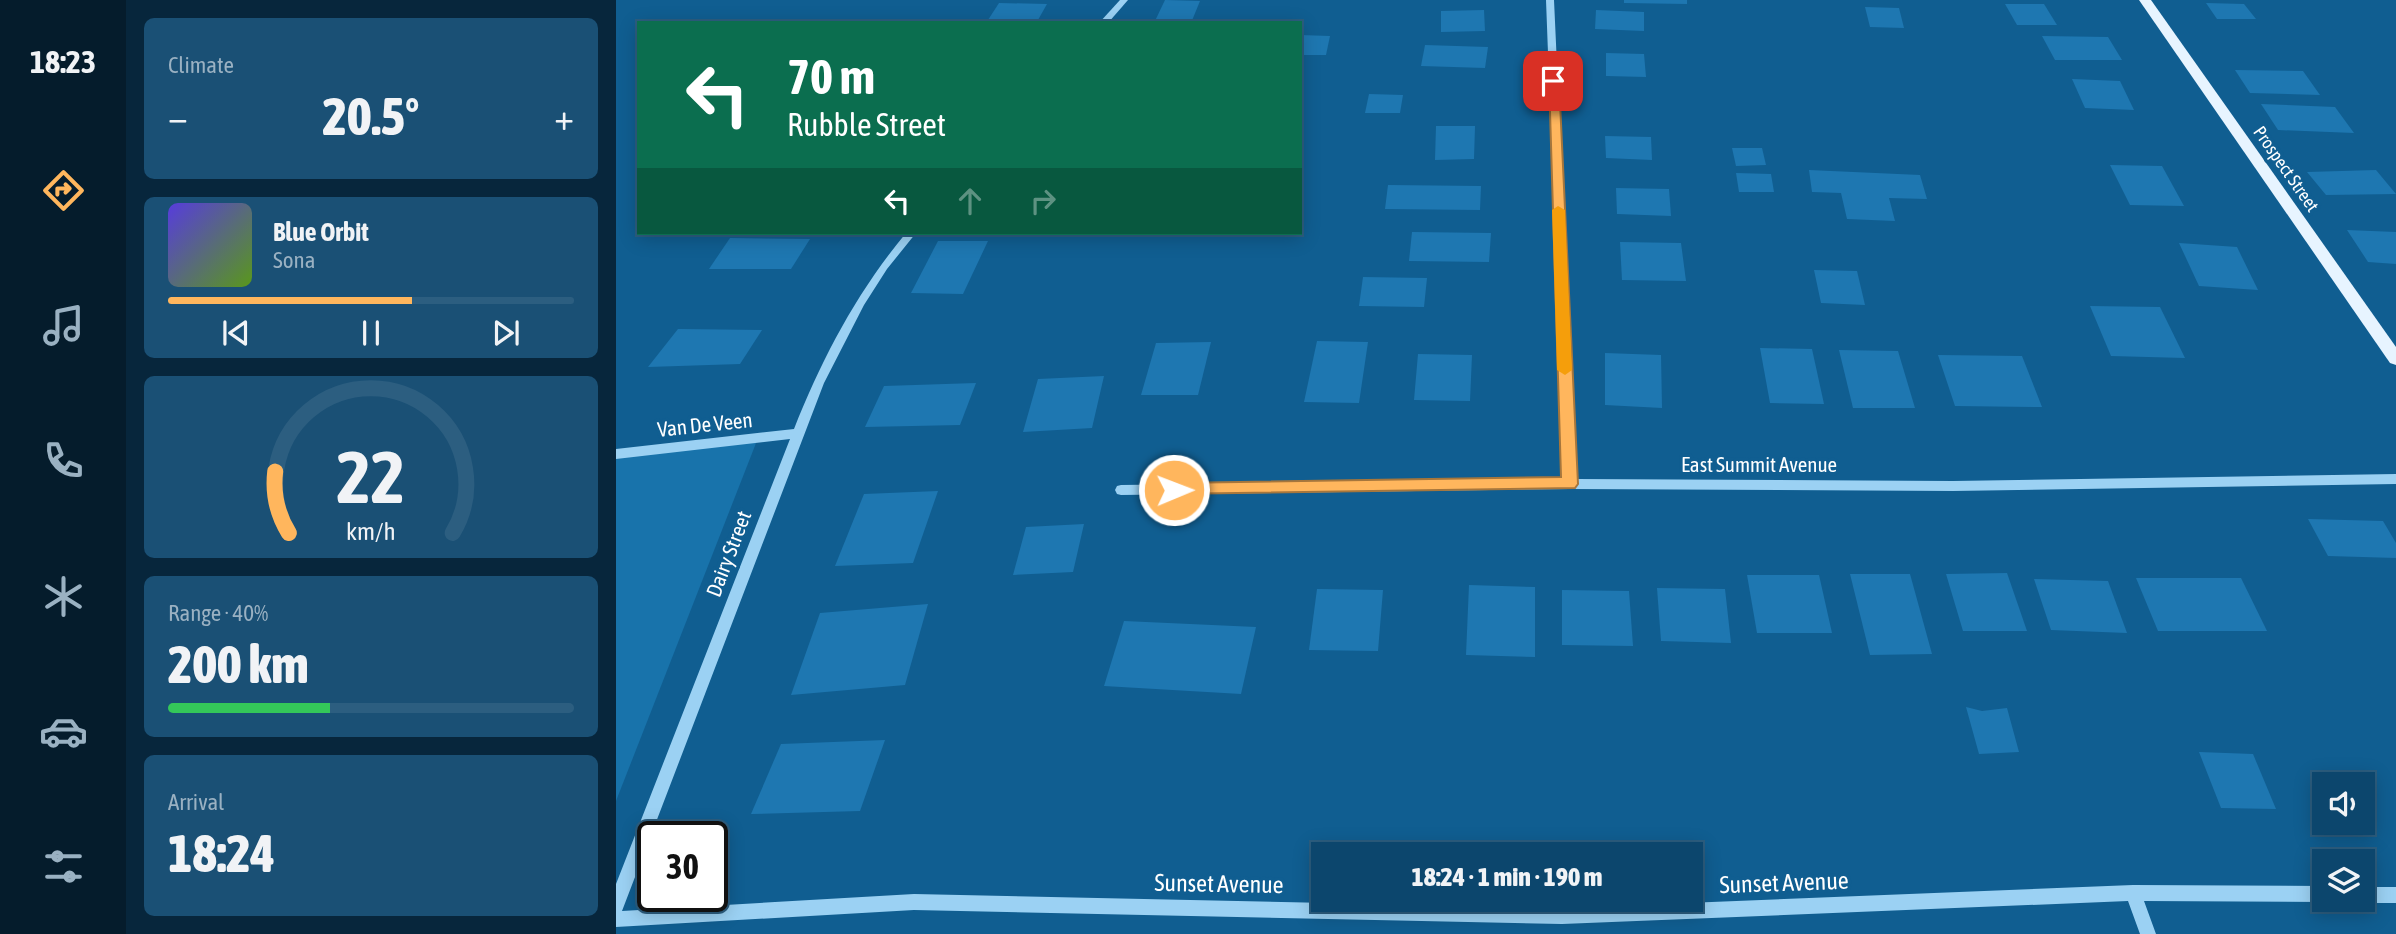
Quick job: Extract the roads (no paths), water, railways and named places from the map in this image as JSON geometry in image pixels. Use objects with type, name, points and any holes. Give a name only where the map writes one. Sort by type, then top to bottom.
[{"type":"main road","name":"Prospect Street","points":[[2145,0],[2396,359]]},
{"type":"street","points":[[1105,21],[1124,0]]},
{"type":"street","points":[[1550,0],[1570,484]]},
{"type":"street","name":"Dairy Street","points":[[616,905],[798,433],[850,317],[896,249],[909,235]]},
{"type":"street","name":"Van De Veen","points":[[616,454],[798,433]]},
{"type":"street","name":"East Summit Avenue","points":[[1121,490],[1570,484],[1952,486],[2396,479]]},
{"type":"street","points":[[2133,893],[2148,934]]},
{"type":"street","name":"Sunset Avenue","points":[[616,919],[914,902],[1562,916],[2133,893],[2312,894]]},
{"type":"street","points":[[2375,895],[2396,895]]}]
